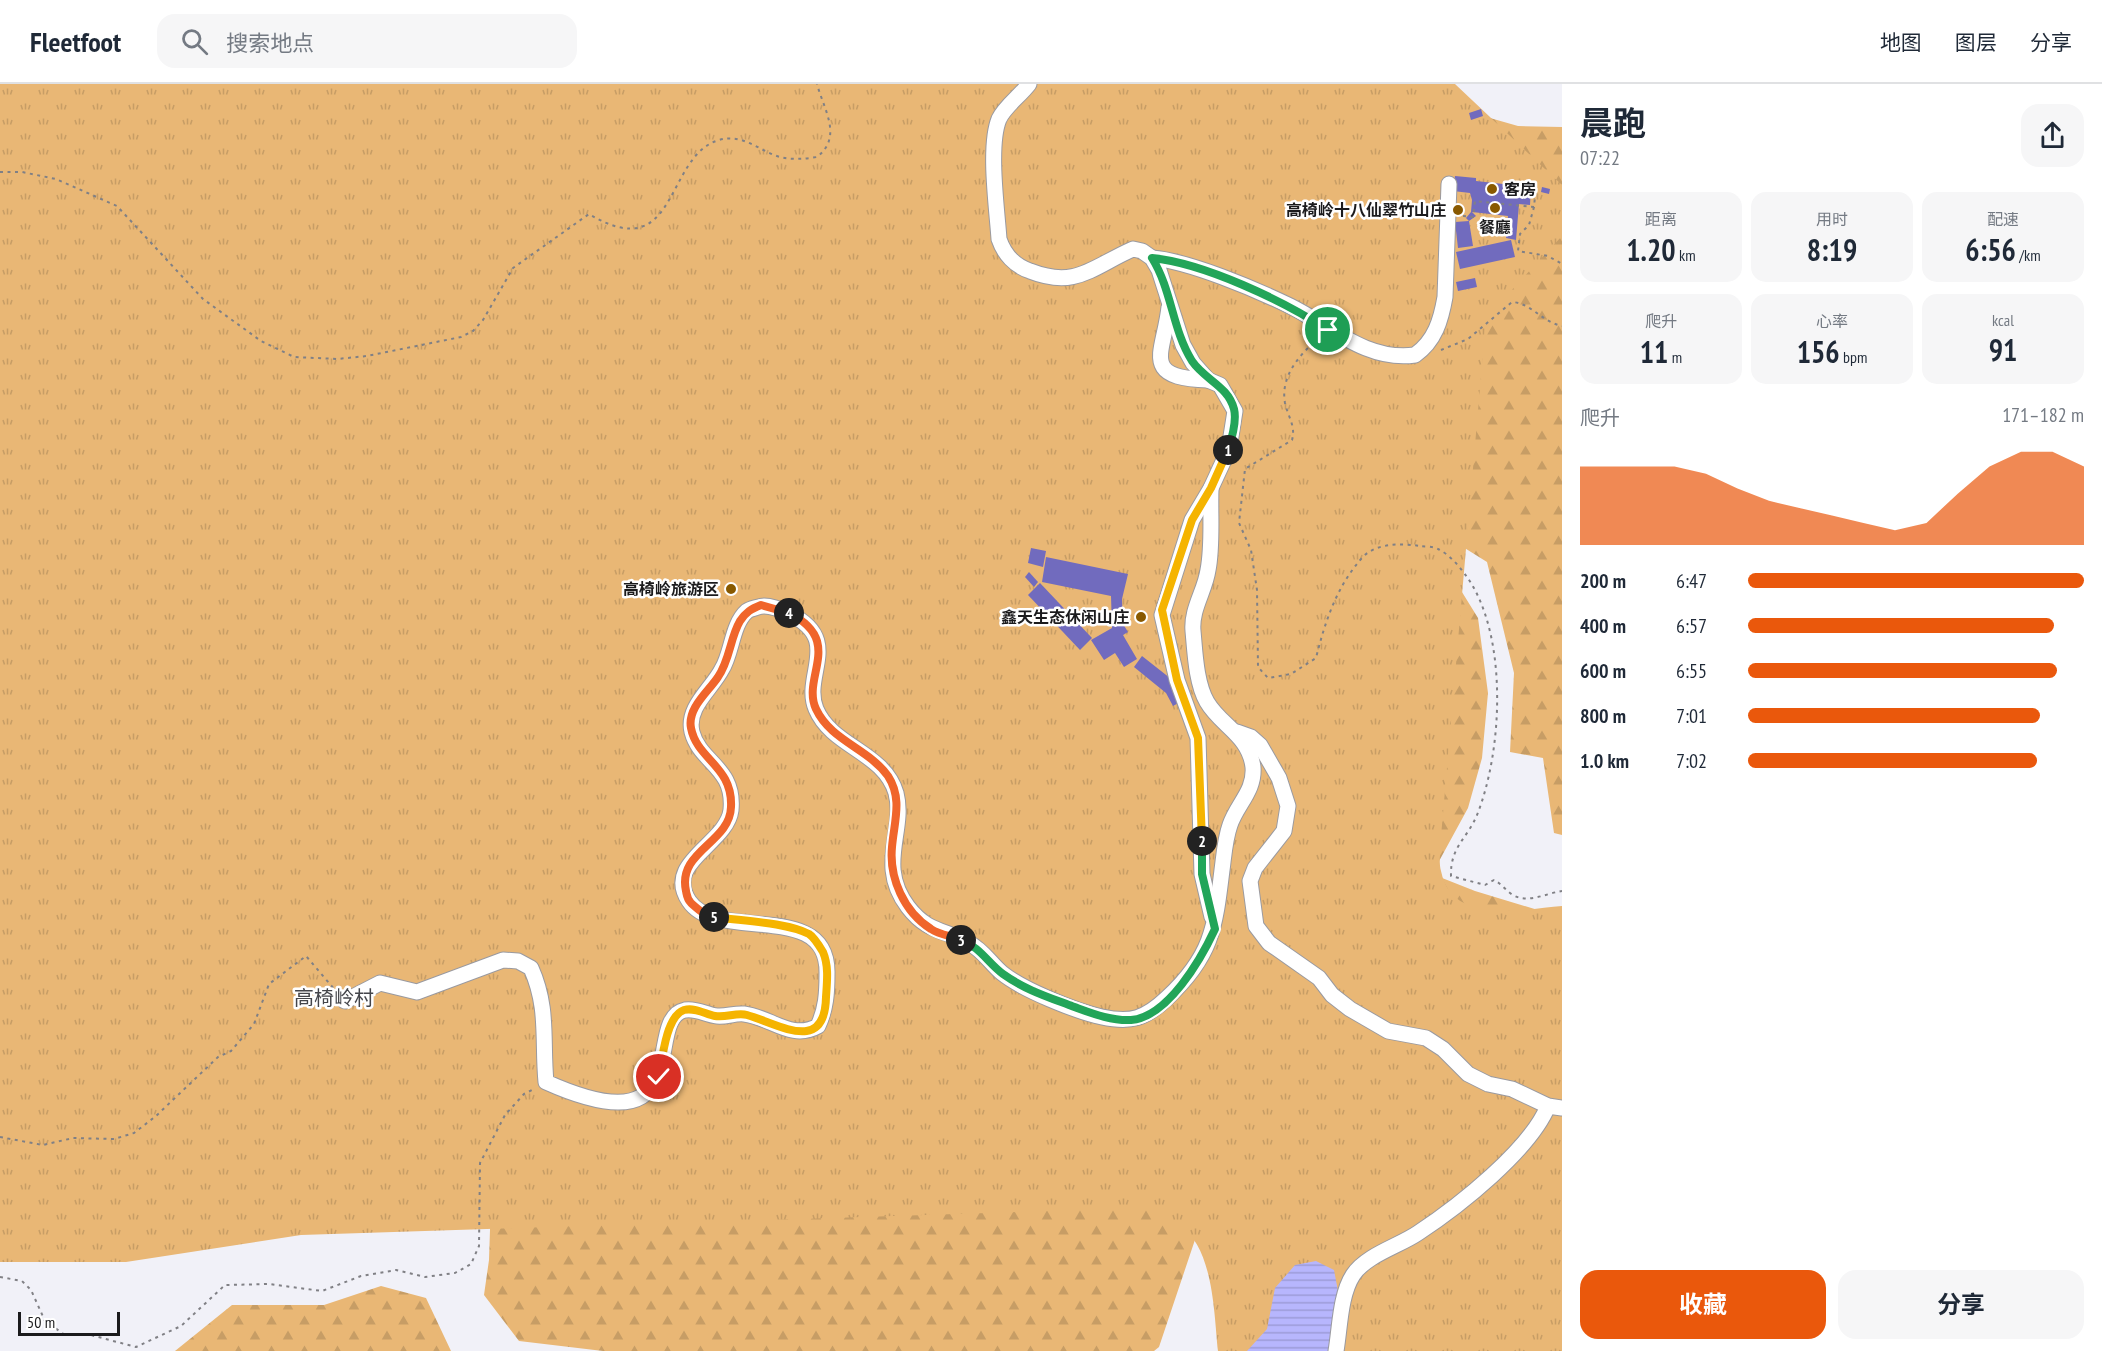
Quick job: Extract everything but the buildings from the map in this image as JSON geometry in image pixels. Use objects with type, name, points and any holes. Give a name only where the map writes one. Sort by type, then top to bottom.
[{"type":"street","points":[[1029,84],[1000,117],[996,130],[994,148],[999,239],[1002,250],[1026,270],[1053,280],[1078,276],[1133,249],[1142,251],[1152,258],[1170,260],[1263,294],[1291,306],[1328,330],[1356,344],[1394,355],[1415,355],[1423,350],[1430,341],[1442,315],[1449,184]]},
{"type":"street","points":[[1152,258],[1170,298],[1184,345],[1193,363],[1208,380]]},
{"type":"street","points":[[1170,298],[1159,352],[1162,364],[1176,377],[1208,380],[1220,386],[1235,411],[1229,449],[1211,488],[1192,520],[1162,615],[1177,680],[1198,738],[1202,874],[1215,929]]},
{"type":"street","points":[[345,1001],[380,983],[417,992],[503,960],[518,960],[531,968],[543,1006],[546,1032],[546,1082],[576,1096],[602,1102],[625,1103],[646,1095],[659,1077],[670,1026],[683,1010],[696,1010],[717,1016],[744,1014],[796,1033],[809,1032],[818,1026],[826,1002],[827,965],[822,951],[811,935],[789,928],[705,916],[688,900],[683,879],[691,860],[725,828],[731,805],[728,783],[716,764],[696,744],[690,726],[696,706],[719,676],[729,657],[738,624],[747,611],[761,605],[779,609],[797,618],[816,638],[819,663],[813,688],[814,707],[828,728],[873,761],[888,777],[896,795],[897,822],[892,848],[895,882],[907,906],[932,930],[972,944],[1002,973],[1035,994],[1100,1017],[1131,1020],[1148,1015],[1180,986],[1203,955],[1215,929],[1230,824],[1251,787],[1253,774],[1249,751],[1237,732],[1208,703],[1201,685],[1193,617],[1210,564],[1211,488]]},
{"type":"street","points":[[1237,732],[1251,737],[1260,745],[1279,778],[1288,806],[1284,831],[1255,868],[1250,881],[1256,926],[1269,943],[1319,978],[1332,995],[1360,1015],[1388,1031],[1426,1038],[1443,1049],[1468,1074],[1488,1084],[1512,1089],[1555,1107],[1526,1143],[1458,1203],[1418,1234],[1353,1273],[1346,1289],[1336,1351]]},
{"type":"path","points":[[0,172],[22,172],[56,179],[117,206],[203,299],[261,341],[294,357],[337,359],[368,356],[432,345],[461,337],[473,331],[483,321],[513,268],[589,214],[609,226],[624,228],[638,227],[653,219],[666,208],[687,168],[698,153],[718,140],[731,138],[745,140],[778,157],[791,159],[817,157],[829,145],[832,136],[831,125],[817,84]]},
{"type":"path","points":[[1536,186],[1534,207],[1529,225],[1520,234],[1518,251],[1548,256],[1562,264]]},
{"type":"path","points":[[1448,215],[1473,217],[1475,201],[1534,207]]},
{"type":"path","points":[[1423,350],[1438,351],[1468,339],[1512,302],[1526,305],[1550,324],[1562,326]]},
{"type":"path","points":[[1328,330],[1302,353],[1288,374],[1285,401],[1295,430],[1292,440],[1245,469],[1239,523],[1251,550],[1257,590],[1258,667],[1268,678],[1291,674],[1317,658],[1326,620],[1348,575],[1367,551],[1402,543],[1438,549],[1459,565],[1478,593],[1490,626],[1499,688],[1491,760],[1477,816],[1450,860],[1451,876],[1485,885],[1494,880],[1505,886],[1514,896],[1530,899],[1562,891]]},
{"type":"path","points":[[1070,615],[1076,609]]},
{"type":"path","points":[[0,1137],[43,1145],[73,1138],[114,1139],[134,1133],[218,1057],[231,1051],[254,1024],[269,984],[306,956],[345,1001]]},
{"type":"path","points":[[0,1277],[22,1281],[31,1290],[45,1322],[65,1335],[87,1334],[136,1347],[181,1326],[225,1285],[269,1284],[322,1292],[361,1276],[396,1270],[425,1277],[455,1273],[471,1264],[479,1246],[480,1163],[505,1115],[524,1094],[546,1082]]},
{"type":"green space","name":"高椅岭旅游区","points":[[0,84],[1455,84],[1562,185],[1562,236],[1494,309],[1485,330],[1440,860],[1441,871],[1448,888],[1459,900],[1474,907],[1509,911],[1562,906],[1562,1351],[1218,1351],[1210,1283],[1199,1249],[1191,1235],[1179,1225],[1140,1208],[301,1235],[126,1262],[0,1262]]},
{"type":"green space","points":[[1371,84],[1518,126],[1562,127],[1562,835],[1554,833],[1543,758],[1510,752],[1514,673],[1487,562],[1423,522]]},
{"type":"green space","points":[[1449,571],[1478,618],[1488,693],[1482,758],[1468,808],[1432,874],[1475,891],[1551,914],[1206,1207],[1159,1347],[1154,1351],[603,1351],[519,1341],[484,1295],[489,1260],[492,1169]]},
{"type":"green space","points":[[381,1286],[426,1298],[451,1351],[175,1351],[232,1305],[324,1305]]},
{"type":"water","points":[[1316,1261],[1334,1270],[1338,1291],[1330,1351],[1247,1351],[1267,1329],[1275,1288],[1295,1265]]},
{"type":"place","name":"客房","points":[[1492,189]]},
{"type":"place","name":"餐廳","points":[[1495,208]]},
{"type":"place","name":"高椅岭十八仙翠竹山庄","points":[[1458,210]]},
{"type":"place","name":"高椅岭旅游区","points":[[731,589]]},
{"type":"place","name":"鑫天生态休闲山庄","points":[[1141,617]]},
{"type":"district","name":"高椅岭村","points":[[334,998]]},
{"type":"route","points":[[659,1077],[666,1037],[676,1016],[683,1010],[696,1010],[717,1016],[744,1014],[796,1033],[809,1032],[818,1026],[823,1016],[826,1002],[827,965],[822,951],[811,935],[789,928],[705,916],[688,900],[683,879],[691,860],[725,828],[730,817],[731,805],[728,783],[716,764],[696,744],[690,726],[696,706],[719,676],[729,657],[738,624],[747,611],[761,605],[779,609],[797,618],[816,638],[819,663],[813,688],[814,707],[828,728],[873,761],[888,777],[896,795],[897,822],[892,848],[895,882],[907,906],[932,930],[972,944],[1002,973],[1035,994],[1100,1017],[1131,1020],[1148,1015],[1180,986],[1203,955],[1215,929],[1202,874],[1201,767],[1198,738],[1192,716],[1177,680],[1162,620],[1162,610],[1179,566],[1192,520],[1211,488],[1229,449],[1235,411],[1220,386],[1208,380],[1193,363],[1177,328],[1166,284],[1152,258],[1170,260],[1263,294],[1291,306],[1328,330]]}]
